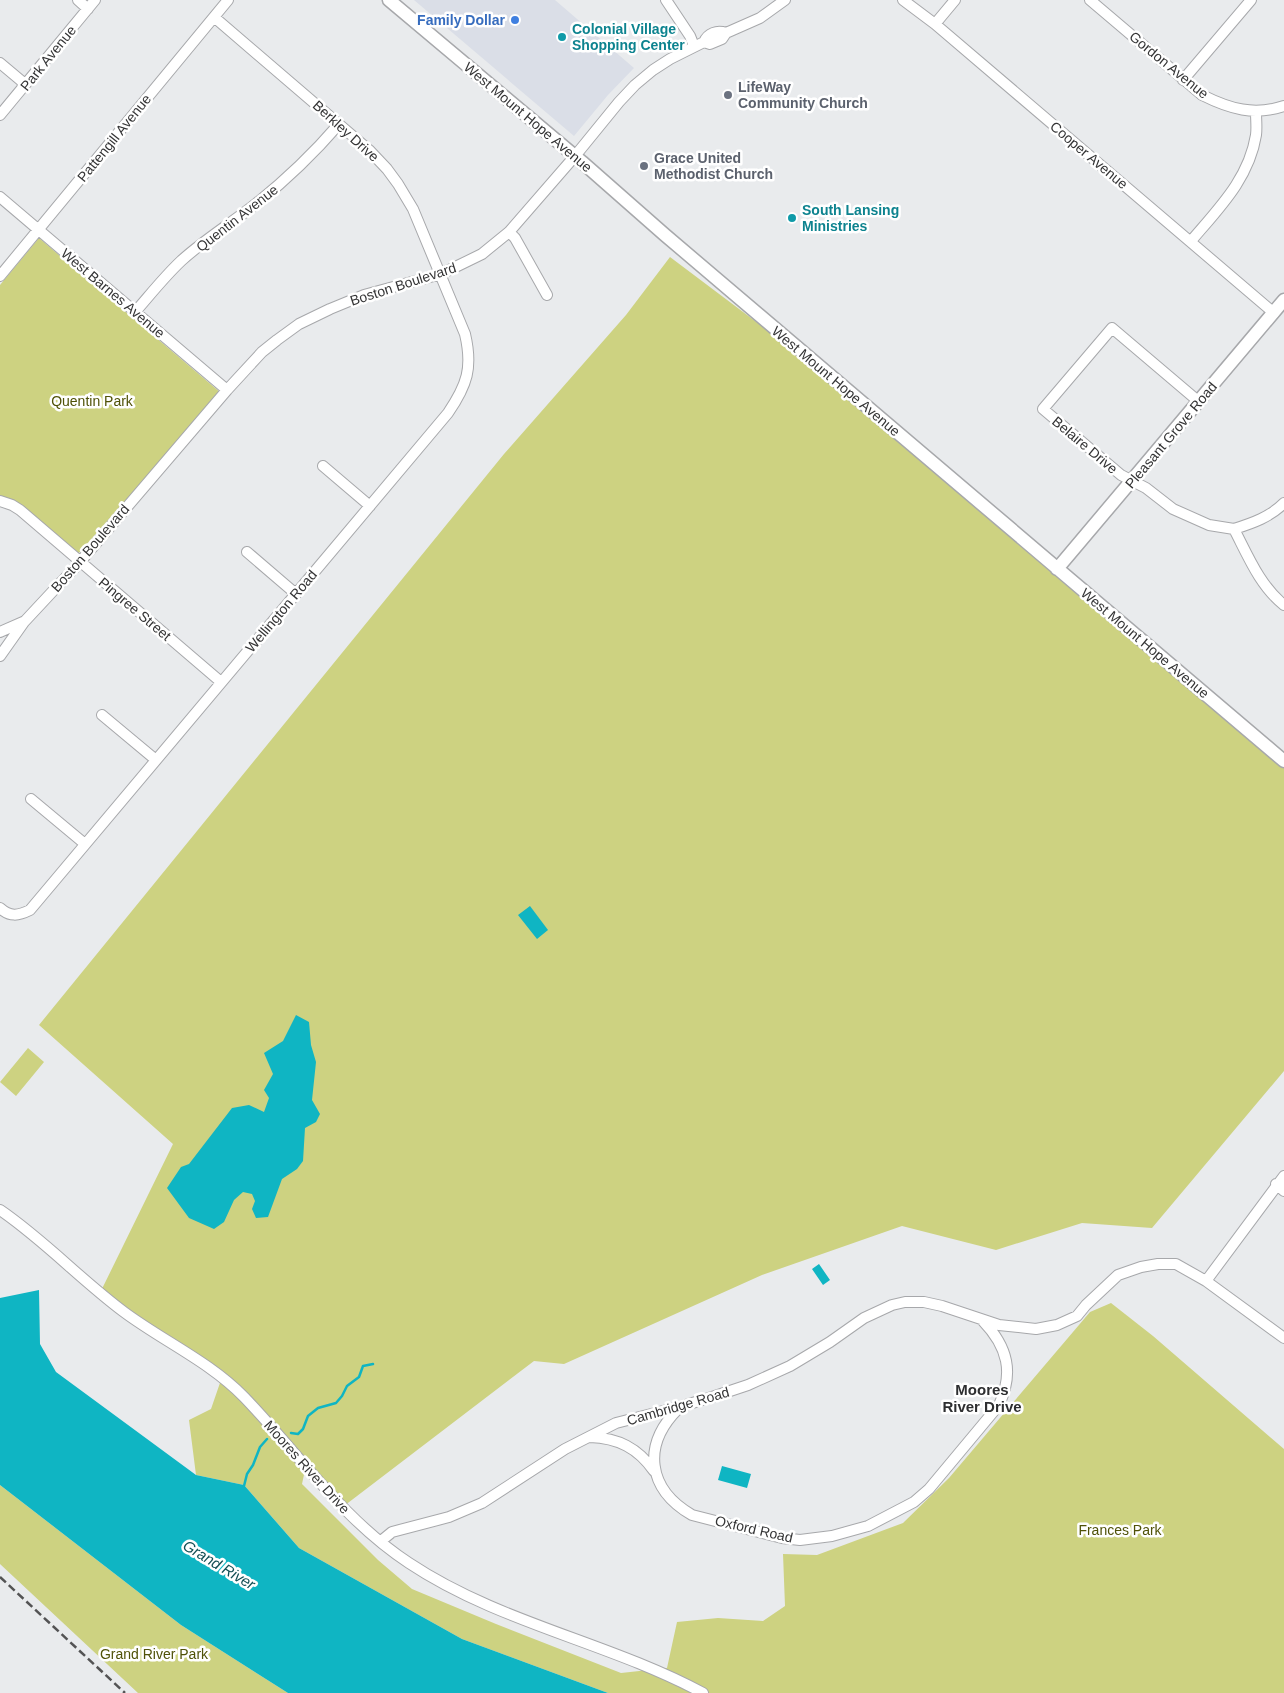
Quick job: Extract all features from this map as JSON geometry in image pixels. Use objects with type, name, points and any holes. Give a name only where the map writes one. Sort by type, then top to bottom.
[{"type":"street","points":[[78,0],[88,9]]},
{"type":"street","name":"Park Avenue","points":[[0,115],[95,0]]},
{"type":"street","name":"Pattengill Avenue","points":[[0,276],[228,0]]},
{"type":"street","name":"West Mount Hope Avenue","points":[[389,0],[575,156],[665,235],[1284,761]]},
{"type":"street","points":[[666,0],[690,36],[699,44]]},
{"type":"street","name":"Boston Boulevard","points":[[0,632],[25,620],[80,562],[227,390],[262,352],[299,324],[330,309],[364,295],[441,274],[482,254],[509,232],[635,85],[670,58],[699,44],[710,44],[722,40],[726,33],[760,18],[785,0]]},
{"type":"street","name":"Cooper Avenue","points":[[903,0],[935,24],[1274,313]]},
{"type":"street","points":[[935,24],[955,0]]},
{"type":"street","points":[[1183,80],[1251,0]]},
{"type":"street","name":"Gordon Avenue","points":[[1098,2],[1202,95],[1220,104],[1256,112]]},
{"type":"street","name":"Berkley Drive","points":[[214,17],[369,150],[398,184],[413,209],[441,274]]},
{"type":"street","points":[[0,63],[26,84]]},
{"type":"street","points":[[1191,241],[1242,178],[1256,135],[1256,112],[1284,106]]},
{"type":"street","name":"Quentin Avenue","points":[[135,312],[182,261],[223,227],[255,205],[283,182],[318,148],[339,124]]},
{"type":"street","name":"West Barnes Avenue","points":[[0,197],[227,390]]},
{"type":"street","points":[[509,232],[515,238],[547,295]]},
{"type":"street","name":"Wellington Road","points":[[0,908],[14,916],[30,910],[448,413],[461,393],[468,374],[469,350],[465,334],[441,274]]},
{"type":"street","name":"Pleasant Grove Road","points":[[1057,569],[1284,300]]},
{"type":"street","name":"Belaire Drive","points":[[1198,401],[1112,328],[1043,409],[1121,475],[1146,488],[1172,509],[1209,525],[1234,529]]},
{"type":"street","points":[[323,466],[370,506]]},
{"type":"street","name":"Pingree Street","points":[[0,501],[20,510],[221,682]]},
{"type":"street","points":[[1284,503],[1275,511],[1256,522],[1234,529],[1254,569],[1284,605]]},
{"type":"street","points":[[246,552],[296,594]]},
{"type":"street","points":[[0,656],[25,620]]},
{"type":"street","points":[[102,715],[156,760]]},
{"type":"street","points":[[31,799],[85,844]]},
{"type":"street","points":[[1206,1281],[1280,1188],[1284,1176]]},
{"type":"street","name":"Moores River Drive","points":[[0,1210],[43,1242],[124,1312],[228,1382],[244,1397],[326,1491],[381,1542],[408,1563],[432,1578],[515,1617],[649,1668],[703,1693]]},
{"type":"street","name":"Cambridge Road","points":[[381,1542],[392,1532],[449,1517],[482,1503],[543,1462],[616,1424],[679,1407],[748,1384],[790,1366],[830,1342],[864,1318],[879,1310],[905,1302],[924,1302],[998,1324],[1016,1328],[1036,1329],[1057,1325],[1077,1316],[1118,1275],[1141,1267],[1158,1264],[1176,1264],[1206,1281],[1284,1338]]},
{"type":"street","name":"Oxford Road","points":[[588,1437],[603,1438],[630,1447],[646,1459],[672,1500],[692,1515],[782,1538],[816,1539],[850,1532],[868,1526],[914,1502],[929,1489],[999,1405],[1008,1381],[1006,1357],[992,1330],[981,1319]]},
{"type":"street","name":"Oxford Road","points":[[657,1476],[654,1466],[657,1441],[668,1418],[679,1407]]},
{"type":"shaded area","points":[[414,0],[555,0],[634,68],[608,95],[574,136]]},
{"type":"green space","name":"Quentin Park","points":[[39,238],[221,393],[78,554],[0,501],[0,285]]},
{"type":"green space","name":"Frances Park","points":[[670,257],[844,388],[1284,760],[1284,1071],[1152,1228],[1082,1223],[996,1250],[902,1226],[762,1275],[564,1364],[534,1361],[340,1509],[305,1470],[302,1484],[378,1560],[412,1589],[621,1673],[667,1668],[677,1622],[718,1618],[763,1621],[785,1606],[783,1554],[817,1555],[903,1523],[949,1478],[1090,1312],[1111,1303],[1153,1336],[1284,1449],[1284,1693],[608,1693],[462,1639],[299,1548],[244,1485],[196,1475],[189,1420],[211,1409],[221,1380],[98,1297],[173,1144],[39,1025],[504,454],[626,315]]},
{"type":"green space","points":[[28,1048],[44,1062],[16,1096],[0,1082]]},
{"type":"green space","name":"Grand River Park","points":[[0,1485],[181,1625],[288,1693],[138,1693],[0,1564]]},
{"type":"water","points":[[530,906],[548,930],[537,939],[518,915]]},
{"type":"water","points":[[296,1015],[309,1022],[311,1045],[316,1062],[312,1100],[320,1114],[316,1122],[305,1128],[303,1161],[297,1169],[282,1179],[268,1217],[256,1218],[252,1209],[255,1201],[252,1194],[243,1192],[234,1200],[224,1222],[214,1229],[189,1218],[167,1188],[181,1167],[189,1164],[232,1108],[249,1105],[264,1112],[269,1098],[264,1090],[273,1074],[264,1053],[283,1041]]},
{"type":"water","points":[[819,1264],[830,1280],[823,1285],[812,1269]]},
{"type":"water","name":"Grand River","points":[[39,1290],[40,1344],[56,1372],[196,1475],[244,1485],[299,1548],[462,1639],[608,1693],[288,1693],[181,1625],[0,1485],[0,1298]]},
{"type":"water","points":[[722,1466],[751,1474],[747,1488],[718,1480]]},
{"type":"waterway","points":[[291,1433],[298,1434],[303,1429],[308,1416],[318,1408],[336,1403],[347,1386],[359,1377],[363,1366],[373,1364]]},
{"type":"waterway","points":[[244,1486],[247,1474],[253,1465],[260,1447],[267,1439]]},
{"type":"railway","points":[[0,1577],[125,1693]]},
{"type":"place","name":"Family Dollar","points":[[515,20]]},
{"type":"place","name":"Colonial Village Shopping Center","points":[[562,37]]},
{"type":"place","name":"LifeWay Community Church","points":[[728,95]]},
{"type":"place","name":"Grace United Methodist Church","points":[[644,166]]},
{"type":"place","name":"South Lansing Ministries","points":[[792,218]]},
{"type":"district","name":"Moores River Drive","points":[[982,1398]]}]
